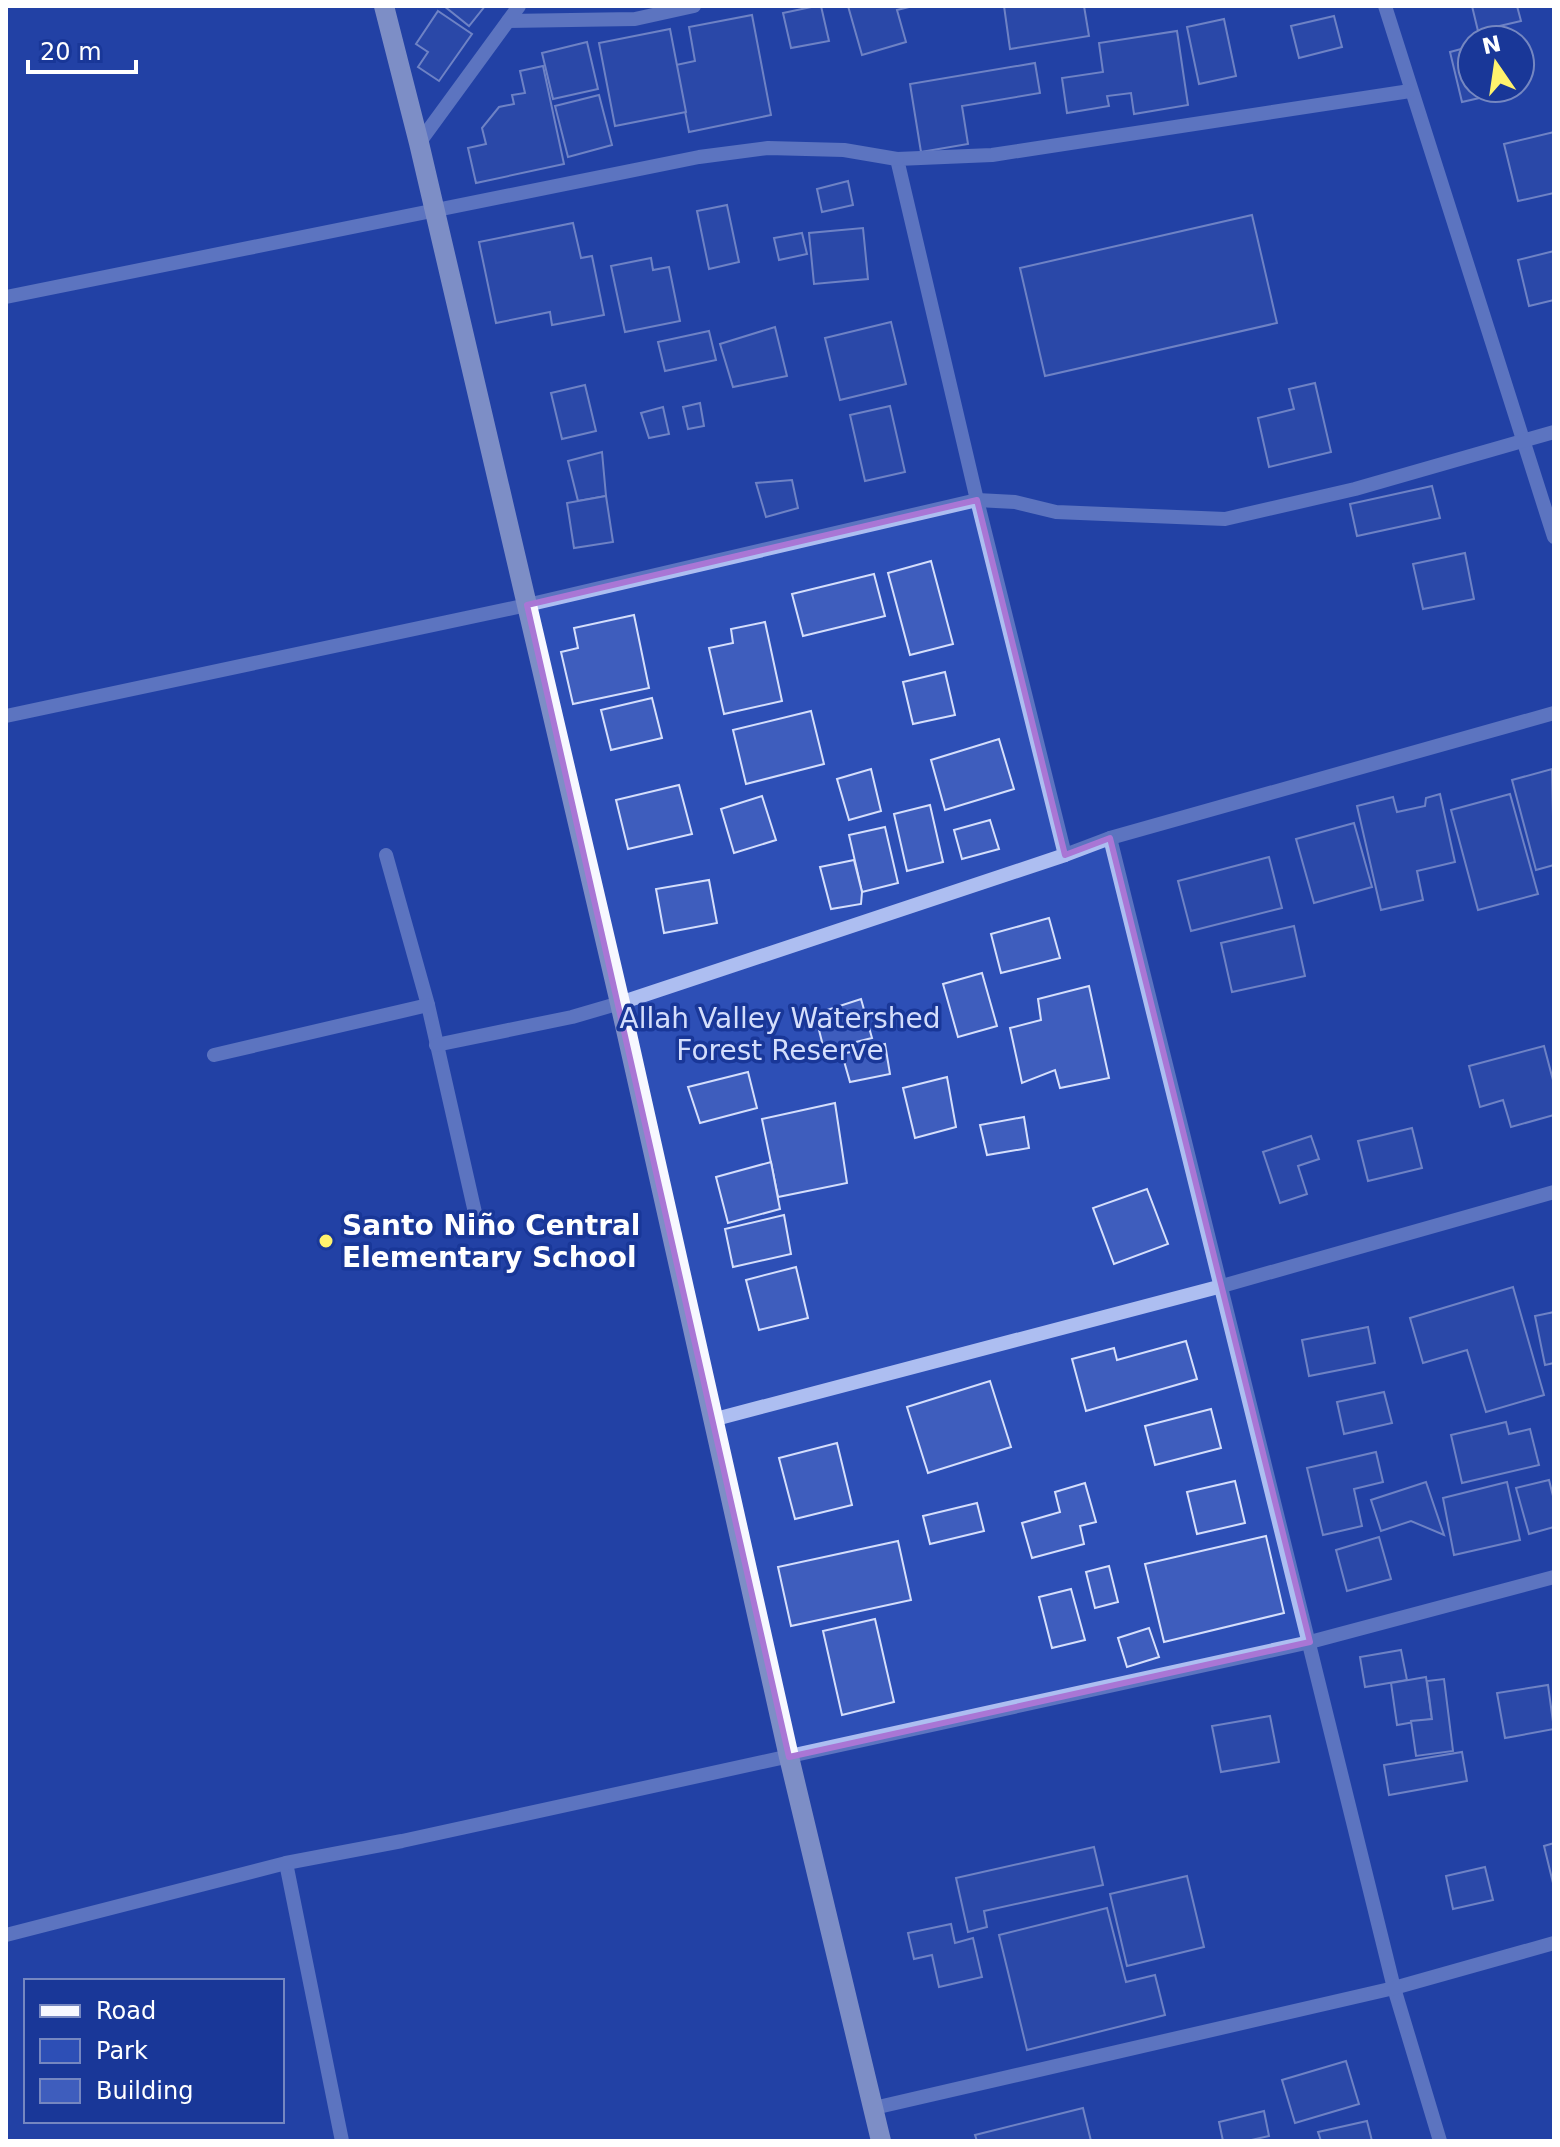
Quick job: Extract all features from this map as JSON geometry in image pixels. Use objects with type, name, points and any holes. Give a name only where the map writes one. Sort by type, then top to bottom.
[{"type":"main road","points":[[384,6],[419,143],[620,1003],[789,1757],[881,2141]]},
{"type":"street","points":[[419,143],[519,6]]},
{"type":"street","points":[[508,21],[635,19],[694,6]]},
{"type":"street","points":[[1385,6],[1554,537]]},
{"type":"street","points":[[6,297],[699,157],[768,148],[844,150],[897,159],[992,155],[1410,91]]},
{"type":"street","points":[[897,159],[1065,855]]},
{"type":"street","points":[[6,716],[527,605],[977,500],[1015,502],[1056,512],[1225,519],[1355,489],[1554,432]]},
{"type":"street","points":[[436,1045],[572,1017],[620,1003],[1110,838],[1554,713]]},
{"type":"street","points":[[1110,838],[1394,1988],[1440,2141]]},
{"type":"street","points":[[386,855],[428,1005],[476,1217]]},
{"type":"street","points":[[214,1055],[428,1005]]},
{"type":"street","points":[[712,1420],[1222,1286],[1554,1192]]},
{"type":"street","points":[[6,1935],[286,1863],[402,1841],[1310,1642],[1554,1577]]},
{"type":"street","points":[[286,1863],[342,2141]]},
{"type":"street","points":[[874,2108],[1394,1988],[1554,1943]]},
{"type":"highlighted area","points":[[977,500],[1065,855],[1110,838],[1310,1642],[789,1757],[527,605]]},
{"type":"green space","name":"Allah Valley Watershed Forest Reserve","points":[[6,6],[1554,6],[1554,2141],[6,2141]]},
{"type":"building","points":[[444,6],[485,6],[469,26]]},
{"type":"building","points":[[821,6],[829,41],[791,48],[783,13]]},
{"type":"building","points":[[848,6],[913,6],[897,10],[906,42],[862,55]]},
{"type":"building","points":[[1004,6],[1084,6],[1089,36],[1010,49]]},
{"type":"building","points":[[1472,6],[1517,6],[1521,21],[1508,24],[1476,24]]},
{"type":"building","points":[[438,11],[472,34],[439,81],[418,67],[428,52],[416,44]]},
{"type":"building","points":[[752,15],[771,115],[689,132],[676,65],[695,61],[689,27]]},
{"type":"building","points":[[1334,16],[1342,47],[1299,58],[1291,26]]},
{"type":"building","points":[[1224,19],[1236,76],[1199,84],[1187,27]]},
{"type":"building","points":[[670,29],[686,112],[615,126],[599,43]]},
{"type":"building","points":[[1177,31],[1188,105],[1134,114],[1131,93],[1107,96],[1109,106],[1067,113],[1062,78],[1103,72],[1099,43]]},
{"type":"building","points":[[587,42],[598,89],[553,99],[542,53]]},
{"type":"building","points":[[1456,50],[1456,77],[1450,52]]},
{"type":"building","points":[[1035,63],[1040,93],[962,106],[968,144],[921,152],[910,84]]},
{"type":"building","points":[[543,66],[564,164],[476,183],[468,148],[486,144],[482,128],[499,107],[514,104],[512,95],[525,93],[520,71]]},
{"type":"building","points":[[599,95],[612,145],[568,157],[555,106]]},
{"type":"building","points":[[1554,132],[1554,193],[1518,201],[1504,144]]},
{"type":"building","points":[[848,181],[853,205],[822,212],[817,189]]},
{"type":"building","points":[[727,205],[739,262],[709,269],[697,211]]},
{"type":"building","points":[[1252,215],[1277,323],[1045,376],[1020,268]]},
{"type":"building","points":[[573,223],[581,258],[592,256],[604,315],[552,325],[550,312],[496,323],[479,242]]},
{"type":"building","points":[[863,228],[868,279],[814,284],[809,233]]},
{"type":"building","points":[[802,233],[807,254],[779,260],[774,238]]},
{"type":"building","points":[[1554,251],[1554,300],[1529,306],[1518,260]]},
{"type":"building","points":[[651,258],[653,270],[669,267],[680,321],[625,332],[611,266]]},
{"type":"building","points":[[891,322],[906,384],[840,400],[825,338]]},
{"type":"building","points":[[775,327],[787,376],[733,387],[720,344]]},
{"type":"building","points":[[709,331],[716,360],[665,371],[658,342]]},
{"type":"building","points":[[1315,383],[1331,452],[1269,467],[1258,418],[1294,409],[1289,389]]},
{"type":"building","points":[[585,385],[596,431],[562,439],[551,393]]},
{"type":"building","points":[[700,403],[704,426],[688,429],[683,407]]},
{"type":"building","points":[[890,406],[905,472],[865,481],[850,415]]},
{"type":"building","points":[[663,407],[669,434],[649,438],[641,413]]},
{"type":"building","points":[[602,452],[606,496],[578,501],[568,461]]},
{"type":"building","points":[[792,480],[798,508],[766,517],[756,483]]},
{"type":"building","points":[[1432,486],[1440,518],[1357,536],[1350,504]]},
{"type":"building","points":[[606,496],[613,542],[574,548],[567,503]]},
{"type":"building","points":[[1465,553],[1474,599],[1423,609],[1413,564]]},
{"type":"building","points":[[931,561],[953,644],[910,655],[888,573]]},
{"type":"building","points":[[874,574],[885,616],[803,636],[792,594]]},
{"type":"building","points":[[634,615],[649,688],[573,704],[561,652],[578,648],[574,628]]},
{"type":"building","points":[[765,622],[782,701],[724,714],[709,648],[733,643],[731,629]]},
{"type":"building","points":[[945,672],[955,715],[913,724],[903,682]]},
{"type":"building","points":[[652,698],[662,738],[611,750],[601,710]]},
{"type":"building","points":[[811,711],[824,764],[746,784],[733,730]]},
{"type":"building","points":[[999,739],[1014,789],[945,810],[931,760]]},
{"type":"building","points":[[871,769],[881,811],[849,820],[837,779]]},
{"type":"building","points":[[1552,769],[1554,865],[1536,870],[1512,780]]},
{"type":"building","points":[[679,785],[692,834],[628,849],[616,800]]},
{"type":"building","points":[[1440,794],[1455,862],[1417,871],[1423,900],[1381,910],[1357,806],[1393,797],[1397,812],[1425,806],[1426,798]]},
{"type":"building","points":[[1510,794],[1538,894],[1478,910],[1451,810]]},
{"type":"building","points":[[762,796],[776,840],[734,853],[721,809]]},
{"type":"building","points":[[930,805],[943,862],[907,871],[894,814]]},
{"type":"building","points":[[990,820],[999,849],[962,859],[954,830]]},
{"type":"building","points":[[1354,823],[1372,887],[1314,903],[1296,839]]},
{"type":"building","points":[[885,827],[898,883],[862,892],[849,835]]},
{"type":"building","points":[[1269,857],[1282,908],[1191,931],[1178,881]]},
{"type":"building","points":[[854,860],[862,892],[861,904],[831,909],[820,867]]},
{"type":"building","points":[[709,880],[717,923],[664,933],[656,889]]},
{"type":"building","points":[[1049,918],[1060,958],[1001,973],[991,934]]},
{"type":"building","points":[[1294,926],[1305,976],[1232,992],[1221,943]]},
{"type":"building","points":[[982,973],[997,1026],[958,1037],[943,984]]},
{"type":"building","points":[[1089,986],[1109,1078],[1060,1088],[1055,1070],[1022,1083],[1010,1028],[1041,1020],[1038,999]]},
{"type":"building","points":[[861,999],[872,1038],[824,1050],[815,1014]]},
{"type":"building","points":[[885,1044],[890,1074],[850,1082],[842,1054]]},
{"type":"building","points":[[1544,1046],[1554,1084],[1554,1115],[1511,1127],[1503,1100],[1480,1107],[1469,1066]]},
{"type":"building","points":[[748,1072],[757,1108],[700,1123],[688,1087]]},
{"type":"building","points":[[947,1077],[956,1127],[915,1138],[903,1088]]},
{"type":"building","points":[[835,1103],[847,1183],[778,1197],[762,1119]]},
{"type":"building","points":[[1024,1117],[1029,1148],[987,1155],[980,1125]]},
{"type":"building","points":[[1412,1128],[1422,1168],[1368,1181],[1358,1141]]},
{"type":"building","points":[[1311,1136],[1319,1159],[1298,1166],[1307,1194],[1280,1203],[1263,1152]]},
{"type":"building","points":[[771,1162],[780,1209],[728,1223],[716,1177]]},
{"type":"building","points":[[1147,1189],[1168,1244],[1114,1264],[1093,1208]]},
{"type":"building","points":[[784,1215],[791,1254],[733,1267],[725,1229]]},
{"type":"building","points":[[796,1267],[808,1318],[759,1330],[746,1280]]},
{"type":"building","points":[[1513,1287],[1544,1395],[1486,1412],[1467,1350],[1423,1363],[1410,1318]]},
{"type":"building","points":[[1554,1312],[1554,1363],[1545,1365],[1535,1316]]},
{"type":"building","points":[[1368,1327],[1375,1363],[1309,1376],[1302,1340]]},
{"type":"building","points":[[1186,1341],[1197,1379],[1086,1411],[1072,1359],[1114,1348],[1117,1360]]},
{"type":"building","points":[[990,1381],[1011,1447],[928,1473],[907,1407]]},
{"type":"building","points":[[1384,1392],[1392,1423],[1344,1434],[1337,1402]]},
{"type":"building","points":[[1211,1409],[1221,1448],[1155,1465],[1145,1426]]},
{"type":"building","points":[[1506,1422],[1509,1434],[1530,1429],[1539,1465],[1462,1483],[1451,1435]]},
{"type":"building","points":[[837,1443],[852,1505],[795,1519],[779,1458]]},
{"type":"building","points":[[1376,1452],[1383,1482],[1354,1489],[1362,1526],[1323,1535],[1307,1468]]},
{"type":"building","points":[[1549,1480],[1554,1500],[1554,1527],[1529,1534],[1516,1488]]},
{"type":"building","points":[[1235,1481],[1245,1523],[1197,1534],[1187,1492]]},
{"type":"building","points":[[1426,1482],[1444,1535],[1411,1521],[1381,1531],[1371,1500]]},
{"type":"building","points":[[1507,1482],[1520,1540],[1454,1555],[1443,1498]]},
{"type":"building","points":[[1085,1483],[1096,1522],[1080,1526],[1084,1544],[1032,1558],[1022,1523],[1060,1512],[1055,1492]]},
{"type":"building","points":[[977,1503],[984,1531],[930,1544],[923,1516]]},
{"type":"building","points":[[1266,1536],[1284,1613],[1164,1642],[1145,1564]]},
{"type":"building","points":[[1379,1537],[1391,1579],[1347,1591],[1336,1550]]},
{"type":"building","points":[[898,1541],[911,1600],[791,1626],[778,1567]]},
{"type":"building","points":[[1109,1566],[1118,1602],[1095,1608],[1086,1572]]},
{"type":"building","points":[[1071,1589],[1085,1640],[1052,1648],[1039,1597]]},
{"type":"building","points":[[875,1619],[894,1702],[842,1715],[823,1631]]},
{"type":"building","points":[[1149,1628],[1159,1657],[1127,1667],[1118,1638]]},
{"type":"building","points":[[1401,1650],[1407,1680],[1365,1687],[1360,1657]]},
{"type":"building","points":[[1426,1677],[1432,1719],[1397,1725],[1391,1683]]},
{"type":"building","points":[[1444,1679],[1453,1751],[1416,1756],[1411,1721],[1432,1719],[1427,1681]]},
{"type":"building","points":[[1548,1685],[1554,1729],[1505,1738],[1497,1693]]},
{"type":"building","points":[[1270,1716],[1279,1762],[1221,1772],[1212,1726]]},
{"type":"building","points":[[1462,1752],[1467,1781],[1389,1795],[1384,1765]]},
{"type":"building","points":[[1554,1843],[1554,1887],[1544,1846]]},
{"type":"building","points":[[1094,1847],[1103,1885],[984,1911],[987,1927],[968,1932],[956,1878]]},
{"type":"building","points":[[1485,1867],[1493,1900],[1453,1909],[1446,1876]]},
{"type":"building","points":[[1187,1876],[1204,1947],[1127,1966],[1110,1894]]},
{"type":"building","points":[[1107,1908],[1126,1982],[1155,1975],[1165,2015],[1027,2050],[999,1935]]},
{"type":"building","points":[[951,1924],[955,1943],[973,1938],[982,1977],[939,1987],[932,1955],[914,1959],[908,1933]]},
{"type":"building","points":[[1346,2061],[1359,2104],[1295,2123],[1282,2080]]},
{"type":"building","points":[[1083,2108],[1091,2141],[977,2141],[975,2135]]},
{"type":"building","points":[[1264,2111],[1269,2136],[1247,2141],[1223,2141],[1219,2122]]},
{"type":"building","points":[[1367,2121],[1372,2141],[1321,2141],[1318,2132]]},
{"type":"place","name":"Santo Niño Central Elementary School","points":[[326,1241]]}]
